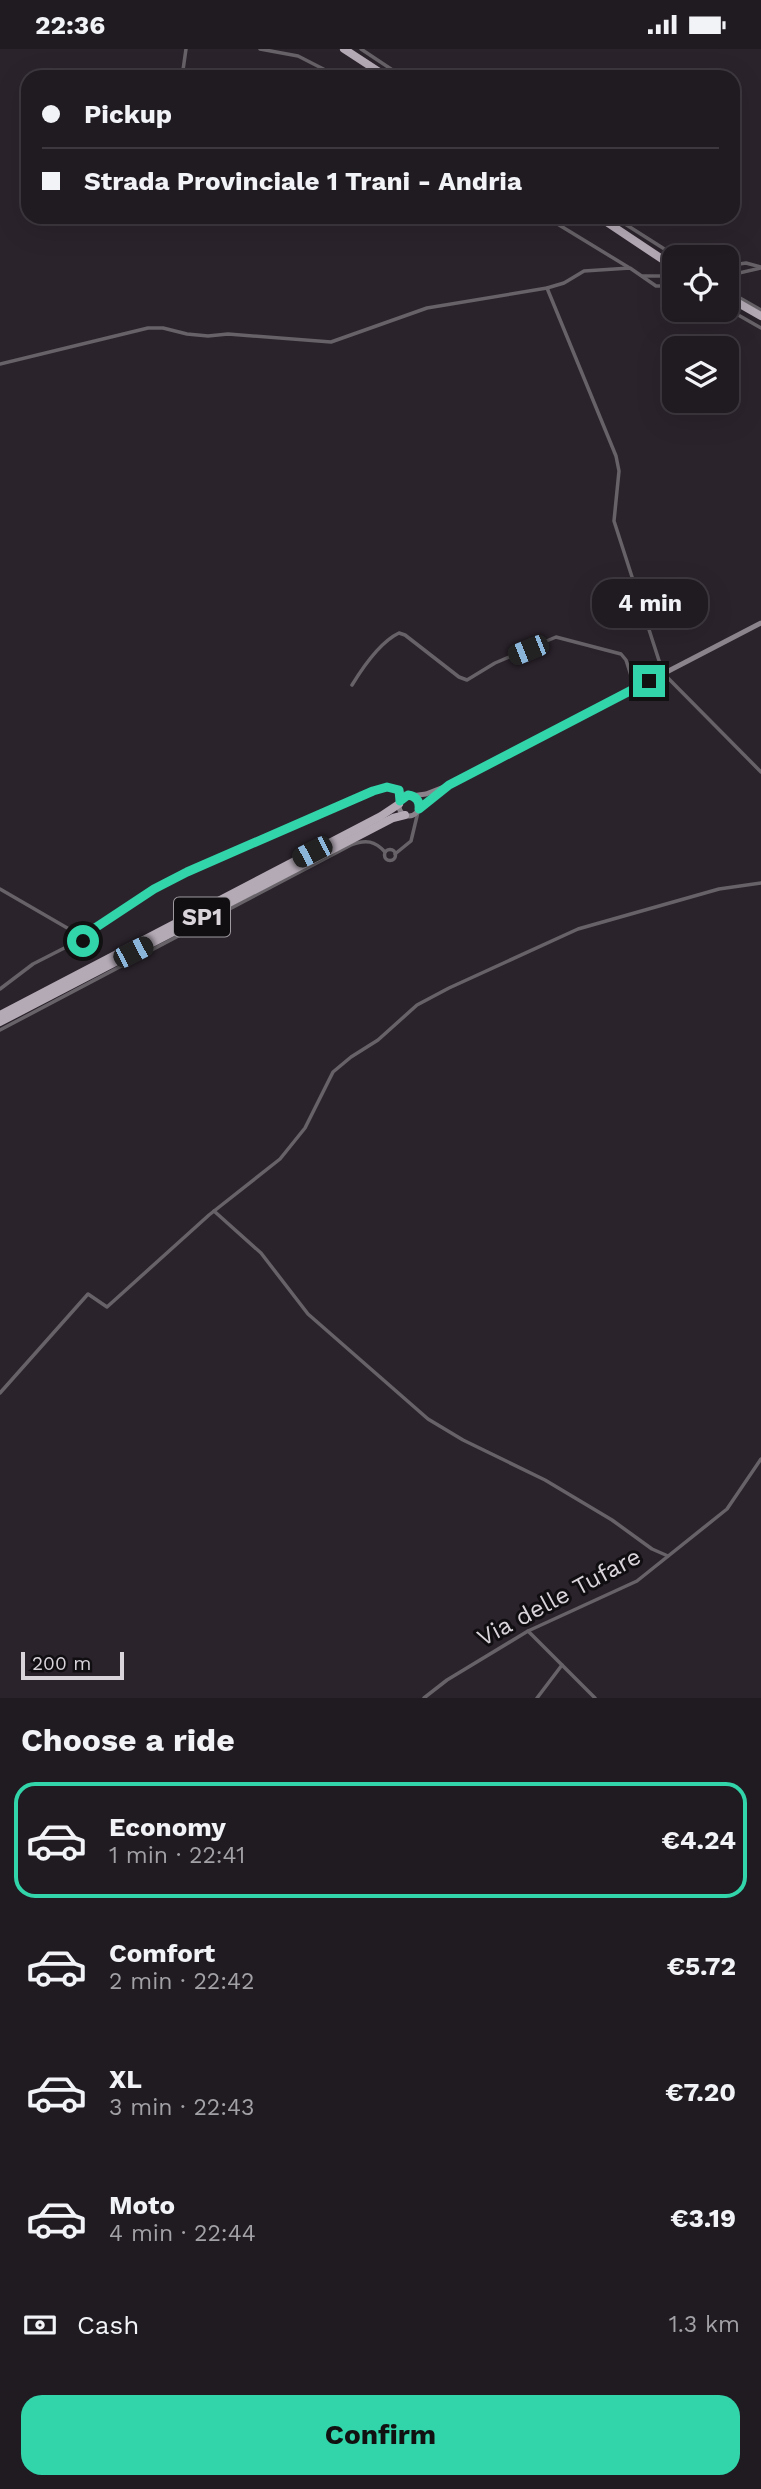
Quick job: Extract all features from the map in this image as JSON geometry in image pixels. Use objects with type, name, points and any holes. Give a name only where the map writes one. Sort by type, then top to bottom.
[{"type":"highway","points":[[344,49],[376,70]]},
{"type":"highway","points":[[351,49],[382,70]]},
{"type":"highway","points":[[610,224],[662,257]]},
{"type":"highway","points":[[615,224],[662,257]]},
{"type":"highway","points":[[739,304],[761,318]]},
{"type":"highway","points":[[739,308],[761,318]]},
{"type":"highway","name":"SP1","points":[[0,1015],[381,816],[400,802]]},
{"type":"highway","name":"SP1","points":[[0,1022],[393,818],[405,815]]},
{"type":"main road","name":"SP1","points":[[400,802],[410,796],[426,794],[449,785],[761,623]]},
{"type":"main road","name":"SP1","points":[[405,815],[412,816],[449,785]]},
{"type":"main road","points":[[410,796],[419,802],[418,810]]},
{"type":"main road","points":[[400,802],[400,811],[405,815]]},
{"type":"street","points":[[183,70],[187,49]]},
{"type":"street","points":[[261,49],[298,56],[325,70]]},
{"type":"street","points":[[361,49],[392,70]]},
{"type":"street","points":[[558,224],[656,286],[662,286]]},
{"type":"street","points":[[625,224],[662,247]]},
{"type":"street","points":[[739,264],[761,267]]},
{"type":"street","points":[[739,273],[761,267]]},
{"type":"street","points":[[0,364],[148,328],[163,327],[187,334],[208,336],[228,334],[331,342],[427,308],[547,288],[564,283],[584,271],[631,268]]},
{"type":"street","points":[[641,276],[662,276]]},
{"type":"street","points":[[547,288],[616,456],[619,471],[614,521],[663,673],[761,772]]},
{"type":"street","points":[[739,297],[761,310]]},
{"type":"street","points":[[739,315],[761,328]]},
{"type":"street","points":[[352,685],[362,668],[392,636],[399,633],[467,680],[495,663],[550,639],[563,637],[621,655],[626,660],[635,688]]},
{"type":"street","points":[[69,929],[82,932],[95,928],[154,889],[269,835],[373,791],[387,787],[410,796]]},
{"type":"street","points":[[399,790],[400,802]]},
{"type":"street","points":[[0,1030],[351,845],[371,841],[386,852],[388,861],[394,859],[411,841],[418,810]]},
{"type":"street","points":[[386,852],[390,850],[395,855]]},
{"type":"street","points":[[0,1393],[88,1294],[107,1307],[214,1211],[262,1175],[296,1141],[305,1128],[333,1072],[342,1063],[378,1040],[417,1005],[578,929],[719,889],[761,883]]},
{"type":"street","points":[[0,889],[69,929],[79,939],[84,941],[95,928]]},
{"type":"street","points":[[82,932],[88,938]]},
{"type":"street","points":[[0,989],[33,964],[79,939],[82,932]]},
{"type":"street","points":[[214,1211],[261,1253],[308,1314],[428,1419],[463,1440],[545,1480],[612,1520],[652,1549],[668,1556]]},
{"type":"street","name":"Via delle Tufare","points":[[424,1698],[447,1680],[528,1631],[637,1581],[727,1509],[761,1459]]},
{"type":"street","points":[[528,1631],[595,1698]]},
{"type":"street","points":[[537,1698],[562,1665]]},
{"type":"route","points":[[83,941],[95,928],[171,880],[365,795],[387,787],[392,788],[399,790],[400,801],[408,795],[415,797],[419,802],[419,809],[449,785],[649,681]]}]
